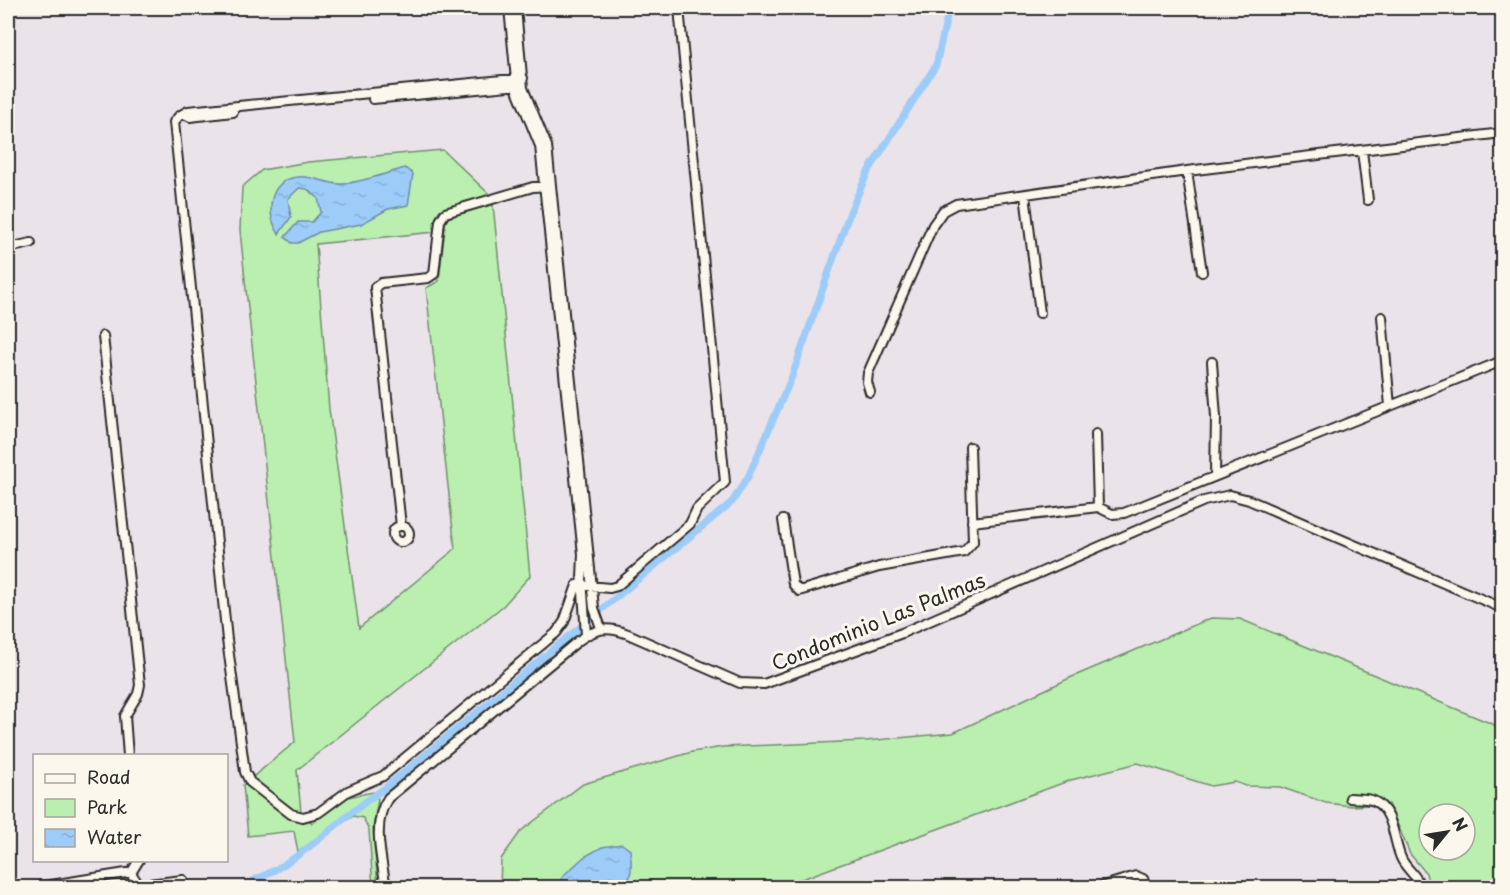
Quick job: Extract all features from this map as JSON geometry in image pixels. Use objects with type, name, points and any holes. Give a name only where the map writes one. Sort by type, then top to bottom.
[{"type":"street","points":[[386,888],[379,825],[388,798],[586,635],[601,628],[594,608],[547,186],[540,142],[519,82],[509,8]]},
{"type":"street","points":[[516,8],[519,82]]},
{"type":"street","points":[[519,82],[188,111],[176,119],[174,132],[227,640],[245,772],[250,782],[287,811],[303,817],[318,813],[348,791],[377,779],[559,630],[574,589],[582,584],[610,588],[617,586],[690,524],[697,509],[725,482],[679,8]]},
{"type":"street","points":[[870,392],[868,373],[936,219],[947,208],[962,202],[1188,171],[1503,133]]},
{"type":"street","points":[[1362,150],[1368,200]]},
{"type":"street","points":[[1188,171],[1202,272]]},
{"type":"street","points":[[401,526],[375,287],[382,283],[428,278],[435,274],[440,221],[446,213],[547,186]]},
{"type":"street","points":[[547,186],[583,554],[582,584],[586,635]]},
{"type":"street","points":[[1025,195],[1040,313]]},
{"type":"street","points":[[8,248],[31,243]]},
{"type":"street","points":[[1382,317],[1390,406]]},
{"type":"street","points":[[103,336],[140,685],[138,694],[125,716],[128,754]]},
{"type":"street","points":[[972,522],[1098,507],[1112,514],[1124,513],[1503,361]]},
{"type":"street","points":[[1212,362],[1216,417],[1215,476]]},
{"type":"street","points":[[1096,435],[1098,507]]},
{"type":"street","points":[[783,520],[793,584],[797,590],[802,592],[879,567],[964,552],[972,544],[970,447]]},
{"type":"street","name":"Condominio Las Palmas","points":[[601,628],[612,628],[628,634],[740,683],[764,684],[902,633],[1204,501],[1230,495],[1249,500],[1503,608]]},
{"type":"street","points":[[1350,798],[1371,800],[1381,808],[1392,827],[1402,861],[1416,876],[1421,888]]},
{"type":"street","points":[[32,888],[131,873],[138,862]]},
{"type":"street","points":[[131,873],[139,885],[183,880]]},
{"type":"street","points":[[1096,888],[1136,876],[1143,879],[1148,888]]},
{"type":"green space","points":[[443,150],[490,195],[440,210],[437,214],[435,232],[316,244],[329,409],[359,628],[455,549],[426,288],[439,281],[446,218],[493,204],[530,576],[503,606],[297,770],[301,812],[312,823],[348,797],[373,792],[378,799],[373,828],[378,887],[373,887],[369,830],[363,818],[353,816],[298,852],[294,831],[248,836],[243,785],[295,742],[240,230],[242,187],[262,170],[308,162]]},
{"type":"green space","points":[[1211,618],[1240,619],[1502,728],[1502,887],[1429,887],[1426,873],[1410,854],[1389,804],[1352,806],[1326,803],[1280,787],[1246,786],[1235,782],[1211,786],[1138,763],[1071,780],[780,887],[500,888],[501,859],[521,831],[583,784],[692,752],[723,747],[865,741],[953,733],[1072,677]]},
{"type":"water","points":[[405,168],[413,174],[408,205],[388,209],[361,224],[319,232],[298,243],[292,243],[285,237],[298,222],[312,222],[321,212],[318,198],[307,189],[299,188],[288,199],[291,217],[279,234],[275,226],[271,208],[272,199],[280,184],[288,179],[304,177],[343,184]]},
{"type":"water","points":[[622,844],[630,850],[631,855],[630,874],[626,887],[608,885],[556,887],[564,875],[584,857],[602,847]]},
{"type":"waterway","points":[[254,880],[306,850],[385,788],[732,502],[748,477],[791,379],[850,212],[868,172],[936,65],[949,8]]}]
